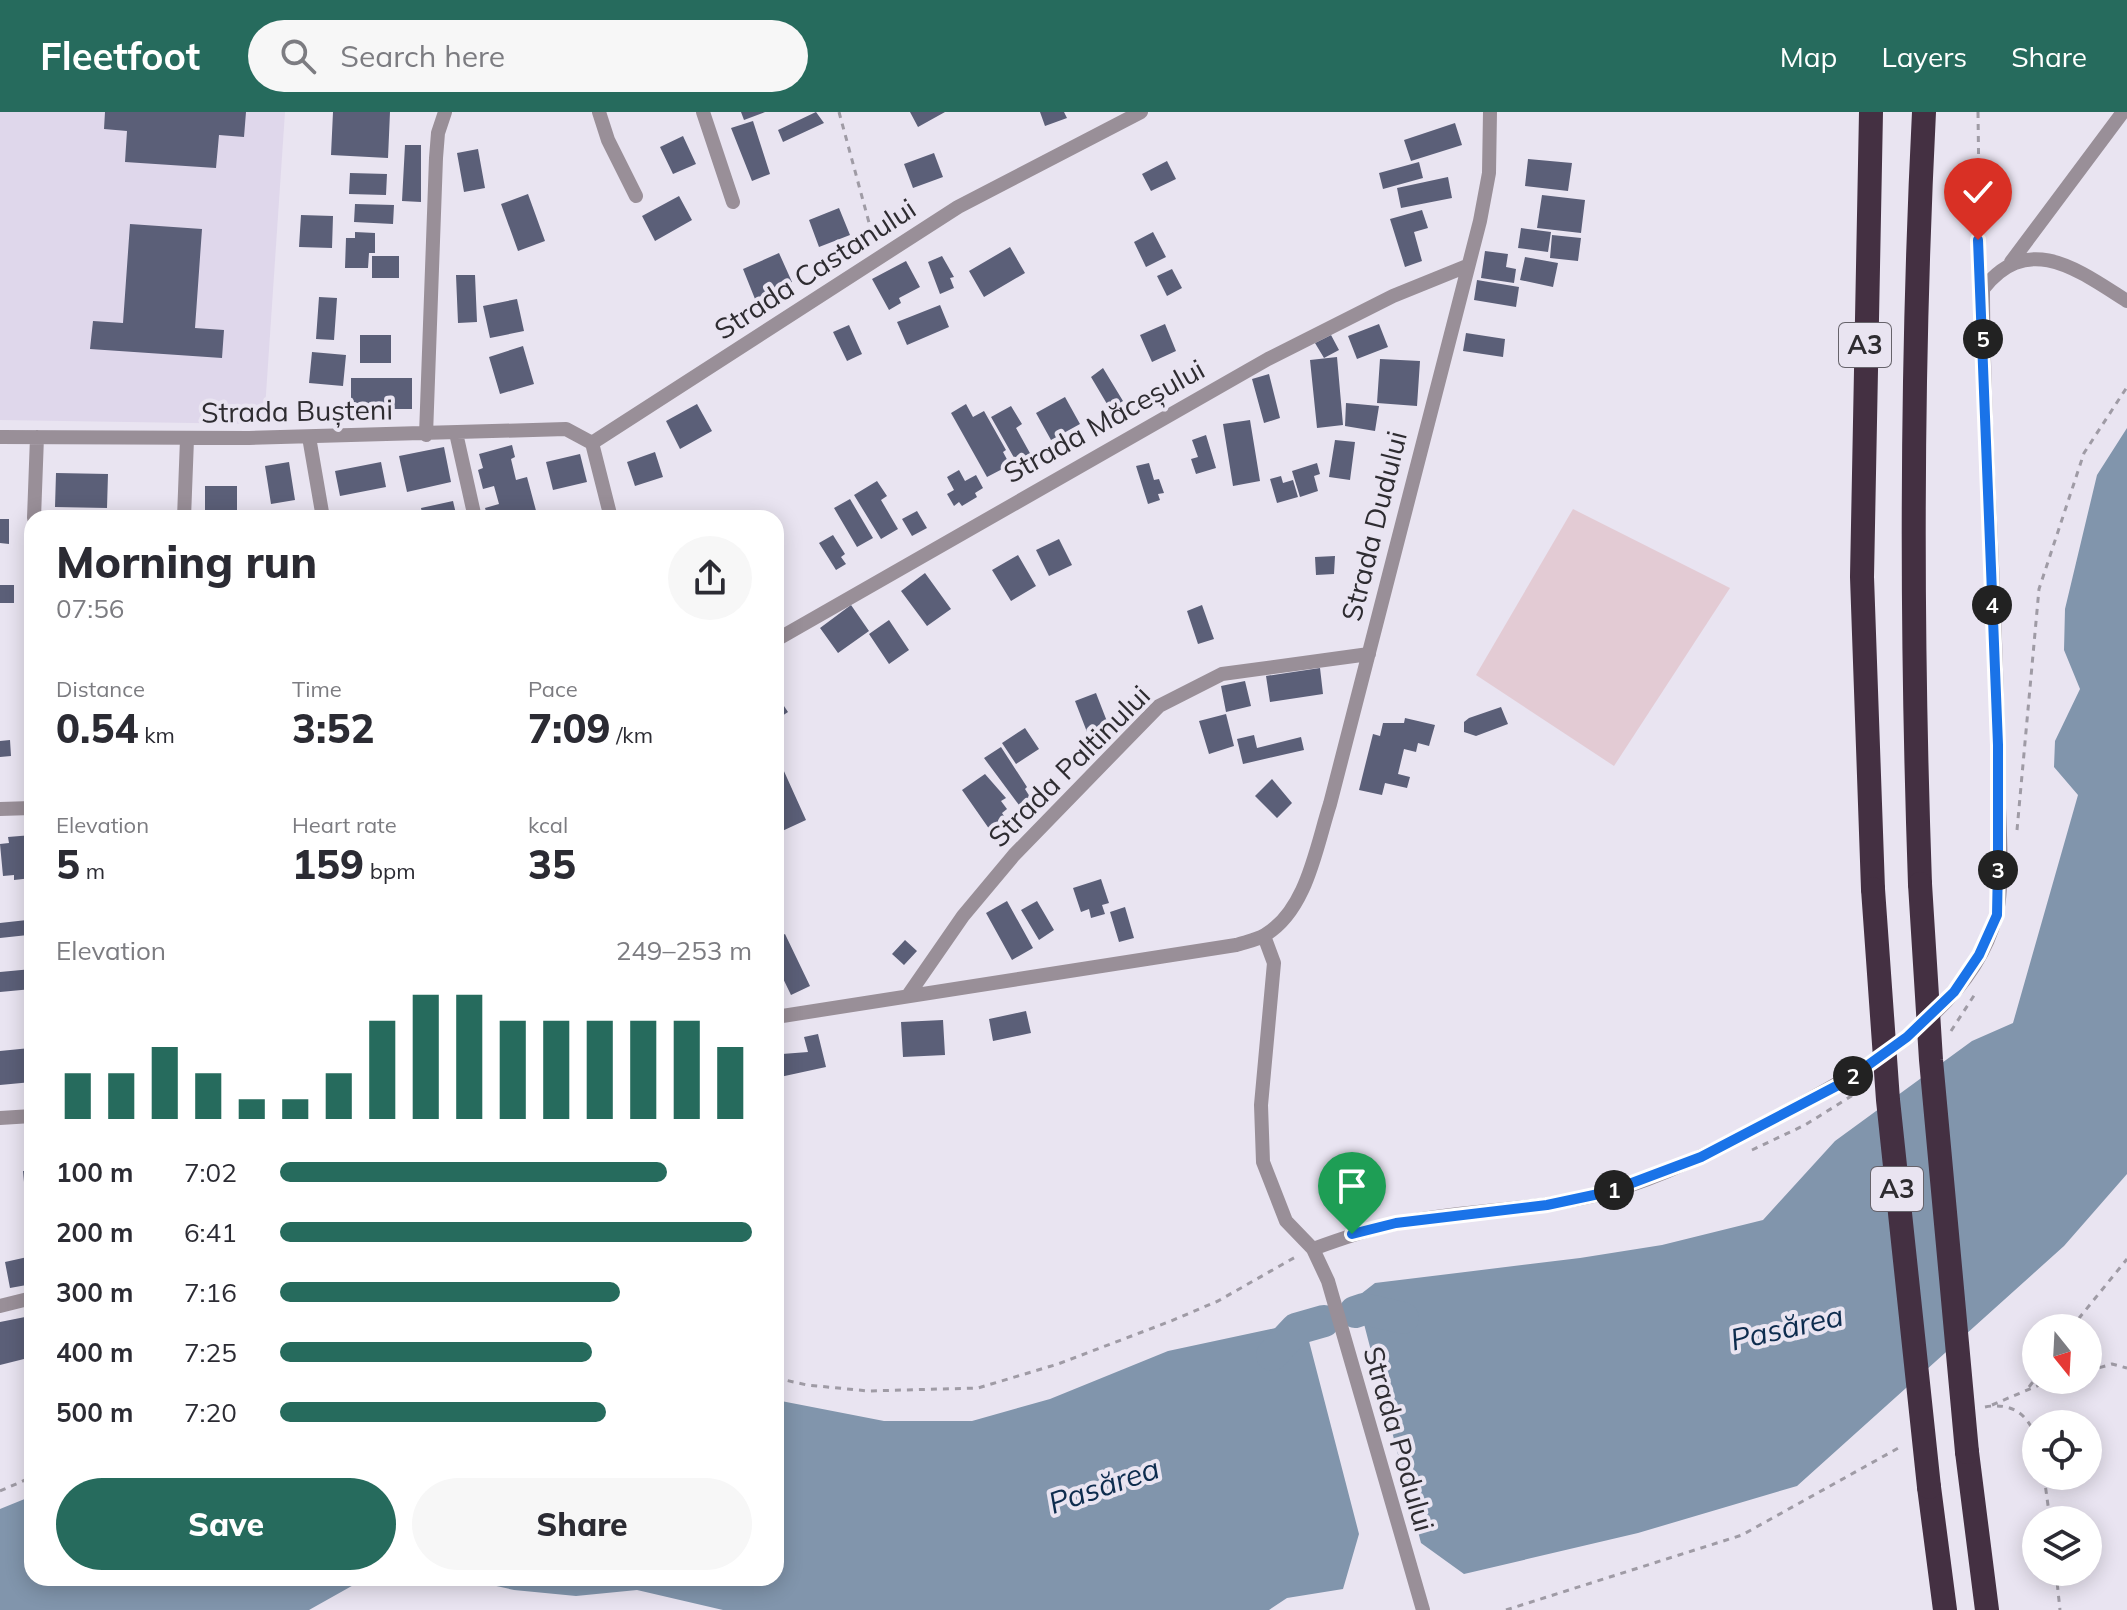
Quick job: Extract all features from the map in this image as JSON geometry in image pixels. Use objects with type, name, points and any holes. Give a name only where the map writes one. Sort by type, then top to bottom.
[{"type":"highway","name":"A3","points":[[1871,112],[1862,577],[1873,889],[1888,1100],[1945,1610]]},
{"type":"highway","name":"A3","points":[[1924,112],[1914,353],[1913,559],[1920,884],[1931,1060],[1967,1452],[1987,1610]]},
{"type":"street","points":[[426,435],[436,158],[438,133],[445,112]]},
{"type":"street","points":[[599,112],[608,140],[636,196]]},
{"type":"street","points":[[703,112],[733,202]]},
{"type":"street","name":"Strada Castanului","points":[[592,443],[958,207],[1141,112]]},
{"type":"street","name":"Strada Dudului","points":[[1264,936],[1279,924],[1304,886],[1330,804],[1489,173],[1490,112]]},
{"type":"street","points":[[784,1016],[1236,945],[1264,936],[1274,963],[1261,1105],[1263,1162],[1277,1205],[1298,1236],[1313,1249],[1396,1223],[1547,1205],[1608,1192],[1701,1157],[1846,1081],[1907,1037],[1954,992],[1979,955],[1997,915],[1998,745],[1982,398],[1983,289],[2011,262],[2123,112]]},
{"type":"street","points":[[2011,262],[2036,258],[2060,264],[2127,301]]},
{"type":"street","name":"Strada Măceșului","points":[[784,635],[978,521],[1268,359],[1393,296],[1467,266]]},
{"type":"street","name":"Strada Bușteni","points":[[0,437],[187,439],[566,429],[592,443]]},
{"type":"street","points":[[456,433],[473,510]]},
{"type":"street","points":[[34,510],[37,437]]},
{"type":"street","points":[[309,437],[322,510]]},
{"type":"street","points":[[184,510],[187,439]]},
{"type":"street","points":[[592,443],[609,510]]},
{"type":"street","name":"Strada Paltinului","points":[[909,994],[963,916],[1014,855],[1159,706],[1222,674],[1369,654]]},
{"type":"street","points":[[0,809],[24,808]]},
{"type":"street","points":[[0,1118],[24,1116]]},
{"type":"street","name":"Strada Podului","points":[[1313,1249],[1328,1281],[1423,1610]]},
{"type":"street","points":[[0,1306],[24,1300]]},
{"type":"path","points":[[839,112],[880,260]]},
{"type":"path","points":[[1978,112],[1978,255],[1983,289]]},
{"type":"path","points":[[2017,835],[2039,589],[2084,453],[2127,387]]},
{"type":"path","points":[[1949,1034],[1982,984]]},
{"type":"path","points":[[1741,1152],[1754,1150],[1805,1125],[1870,1084]]},
{"type":"path","points":[[784,1380],[868,1391],[978,1388],[1058,1364],[1183,1316],[1218,1301],[1313,1249]]},
{"type":"path","points":[[2082,1314],[2127,1259]]},
{"type":"path","points":[[2102,1367],[2112,1364],[2127,1368]]},
{"type":"path","points":[[1981,1409],[2022,1391]]},
{"type":"path","points":[[1989,1406],[2006,1406],[2022,1414]]},
{"type":"path","points":[[1506,1610],[1742,1535],[1830,1488],[1873,1459],[1914,1441]]},
{"type":"path","points":[[0,1491],[24,1480]]},
{"type":"path","points":[[2057,1586],[2060,1610]]},
{"type":"shaded area","points":[[0,112],[285,112],[264,424],[0,420]]},
{"type":"shaded area","points":[[1573,509],[1730,588],[1614,766],[1476,675]]},
{"type":"water","points":[[2127,428],[2127,1174],[2064,1246],[1797,1486],[1638,1533],[1464,1574],[1421,1543],[1357,1297],[1375,1283],[1662,1245],[1763,1220],[1835,1141],[1972,1041],[2013,1023],[2078,795],[2054,767],[2055,741],[2080,689],[2064,650],[2065,609],[2097,475]]},
{"type":"water","points":[[1304,1322],[1359,1534],[1343,1589],[1287,1598],[1269,1610],[723,1610],[637,1590],[576,1596],[496,1586],[784,1586],[784,1402],[884,1421],[972,1421],[1050,1399],[1168,1351]]},
{"type":"water","points":[[24,1499],[24,1586],[352,1586],[309,1610],[0,1610],[0,1509]]},
{"type":"building","points":[[105,112],[246,112],[244,137],[219,135],[216,168],[125,162],[127,131],[104,129]]},
{"type":"building","points":[[333,112],[390,112],[388,158],[331,155]]},
{"type":"building","points":[[741,112],[765,112],[744,120]]},
{"type":"building","points":[[816,112],[824,123],[783,142],[778,130]]},
{"type":"building","points":[[910,112],[945,112],[918,127]]},
{"type":"building","points":[[1040,112],[1064,112],[1067,118],[1045,126]]},
{"type":"building","points":[[753,121],[770,174],[752,181],[731,128]]},
{"type":"building","points":[[1455,123],[1462,145],[1411,161],[1404,140]]},
{"type":"building","points":[[683,136],[696,164],[673,174],[660,147]]},
{"type":"building","points":[[405,145],[421,145],[421,202],[402,201]]},
{"type":"building","points":[[478,149],[485,188],[464,192],[457,153]]},
{"type":"building","points":[[934,153],[943,177],[913,188],[904,164]]},
{"type":"building","points":[[1528,159],[1572,163],[1568,191],[1525,186]]},
{"type":"building","points":[[1167,161],[1176,179],[1151,191],[1142,174]]},
{"type":"building","points":[[1419,162],[1423,178],[1383,189],[1379,173]]},
{"type":"building","points":[[350,173],[387,174],[386,195],[349,194]]},
{"type":"building","points":[[1448,177],[1452,198],[1401,208],[1397,188]]},
{"type":"building","points":[[528,194],[545,241],[518,251],[501,204]]},
{"type":"building","points":[[1542,195],[1585,200],[1581,233],[1537,228]]},
{"type":"building","points":[[679,196],[692,220],[655,241],[642,216]]},
{"type":"building","points":[[355,204],[394,205],[393,224],[354,222]]},
{"type":"building","points":[[839,208],[850,235],[819,247],[809,220]]},
{"type":"building","points":[[1422,210],[1428,228],[1414,232],[1422,261],[1405,267],[1390,219]]},
{"type":"building","points":[[301,215],[333,216],[332,248],[299,247]]},
{"type":"building","points":[[130,224],[202,229],[195,328],[224,330],[222,358],[90,349],[93,321],[123,323]]},
{"type":"building","points":[[1521,228],[1551,232],[1548,252],[1518,248]]},
{"type":"building","points":[[355,232],[375,233],[375,253],[369,253],[368,268],[345,268],[346,238],[355,238]]},
{"type":"building","points":[[1153,232],[1166,257],[1146,267],[1134,242]]},
{"type":"building","points":[[1552,235],[1581,238],[1578,261],[1550,258]]},
{"type":"building","points":[[1010,247],[1025,273],[984,297],[969,271]]},
{"type":"building","points":[[1485,251],[1508,254],[1506,267],[1516,269],[1514,283],[1481,278]]},
{"type":"building","points":[[779,253],[792,282],[755,299],[743,269]]},
{"type":"building","points":[[372,256],[399,256],[399,278],[372,278]]},
{"type":"building","points":[[942,256],[954,277],[950,278],[954,288],[940,294],[928,262]]},
{"type":"building","points":[[1525,257],[1558,263],[1553,287],[1520,280]]},
{"type":"building","points":[[906,261],[920,287],[899,298],[901,303],[889,310],[872,279]]},
{"type":"building","points":[[1172,269],[1182,288],[1167,296],[1157,276]]},
{"type":"building","points":[[456,275],[475,275],[477,322],[458,323]]},
{"type":"building","points":[[1477,280],[1519,287],[1516,307],[1474,300]]},
{"type":"building","points":[[319,297],[337,298],[334,340],[316,339]]},
{"type":"building","points":[[517,299],[524,331],[490,338],[483,306]]},
{"type":"building","points":[[940,305],[949,327],[907,345],[897,322]]},
{"type":"building","points":[[1165,324],[1176,351],[1152,362],[1140,335]]},
{"type":"building","points":[[1379,324],[1388,347],[1357,359],[1348,336]]},
{"type":"building","points":[[849,325],[862,354],[847,361],[833,332]]},
{"type":"building","points":[[1466,333],[1505,339],[1503,357],[1463,351]]},
{"type":"building","points":[[360,335],[391,335],[391,363],[360,363]]},
{"type":"building","points":[[1331,335],[1339,350],[1324,358],[1315,343]]},
{"type":"building","points":[[523,346],[534,384],[500,394],[489,357]]},
{"type":"building","points":[[312,352],[346,355],[343,386],[309,383]]},
{"type":"building","points":[[1337,357],[1343,425],[1317,428],[1310,360]]},
{"type":"building","points":[[1380,359],[1420,361],[1417,406],[1377,403]]},
{"type":"building","points":[[1103,368],[1123,401],[1110,409],[1091,377]]},
{"type":"building","points":[[1269,374],[1280,418],[1264,423],[1252,379]]},
{"type":"building","points":[[351,378],[412,378],[412,409],[351,409]]},
{"type":"building","points":[[1065,397],[1080,424],[1051,440],[1036,413]]},
{"type":"building","points":[[1346,403],[1379,406],[1375,431],[1345,426]]},
{"type":"building","points":[[697,404],[712,431],[680,449],[666,421]]},
{"type":"building","points":[[966,404],[973,417],[984,411],[1006,450],[1003,452],[1010,465],[987,477],[951,413]]},
{"type":"building","points":[[1011,406],[1022,424],[1016,428],[1031,455],[1017,463],[991,417]]},
{"type":"building","points":[[1250,420],[1260,481],[1233,486],[1223,424]]},
{"type":"building","points":[[1206,435],[1216,468],[1196,474],[1191,459],[1198,457],[1192,440]]},
{"type":"building","points":[[1335,440],[1355,442],[1350,480],[1329,477]]},
{"type":"building","points":[[512,445],[515,457],[511,459],[516,480],[527,477],[536,510],[486,510],[499,504],[494,486],[483,489],[478,470],[483,468],[479,454]]},
{"type":"building","points":[[444,447],[451,482],[407,492],[399,456]]},
{"type":"building","points":[[655,452],[663,477],[635,486],[627,462]]},
{"type":"building","points":[[580,454],[587,482],[553,490],[546,462]]},
{"type":"building","points":[[289,462],[295,500],[271,504],[265,466]]},
{"type":"building","points":[[381,462],[386,487],[340,496],[335,471]]},
{"type":"building","points":[[1149,463],[1154,480],[1159,479],[1164,493],[1158,494],[1160,500],[1148,504],[1136,466]]},
{"type":"building","points":[[1317,463],[1320,474],[1314,476],[1318,491],[1300,497],[1292,471]]},
{"type":"building","points":[[959,470],[965,481],[976,475],[983,488],[975,493],[977,497],[962,506],[959,502],[954,506],[947,494],[954,490],[947,477]]},
{"type":"building","points":[[56,473],[108,474],[107,508],[55,507]]},
{"type":"building","points":[[1281,476],[1283,483],[1293,480],[1298,497],[1277,503],[1270,479]]},
{"type":"building","points":[[877,481],[887,496],[881,500],[898,529],[881,539],[854,495]]},
{"type":"building","points":[[205,486],[237,486],[237,510],[205,510]]},
{"type":"building","points":[[850,499],[873,538],[857,547],[834,508]]},
{"type":"building","points":[[453,501],[455,510],[421,510]]},
{"type":"building","points":[[917,511],[927,528],[912,536],[902,519]]},
{"type":"building","points":[[0,519],[9,519],[9,544],[0,543]]},
{"type":"building","points":[[833,535],[845,554],[841,557],[846,564],[836,570],[819,543]]},
{"type":"building","points":[[1059,539],[1072,565],[1049,576],[1036,550]]},
{"type":"building","points":[[1018,555],[1036,586],[1011,601],[992,570]]},
{"type":"building","points":[[1335,556],[1334,574],[1316,575],[1315,557]]},
{"type":"building","points":[[925,573],[951,609],[927,626],[901,591]]},
{"type":"building","points":[[0,585],[14,585],[14,603],[0,603]]},
{"type":"building","points":[[851,605],[869,631],[838,653],[820,628]]},
{"type":"building","points":[[1202,605],[1214,639],[1198,644],[1187,611]]},
{"type":"building","points":[[889,620],[909,650],[889,664],[869,634]]},
{"type":"building","points":[[1320,668],[1323,694],[1270,702],[1266,676]]},
{"type":"building","points":[[1245,681],[1251,706],[1226,712],[1221,686]]},
{"type":"building","points":[[1096,693],[1108,724],[1087,732],[1075,701]]},
{"type":"building","points":[[1501,707],[1508,724],[1476,736],[1464,732],[1464,722],[1469,718]]},
{"type":"building","points":[[1226,714],[1234,746],[1209,754],[1199,721]]},
{"type":"building","points":[[1405,718],[1435,725],[1429,746],[1418,743],[1416,752],[1404,749],[1398,774],[1410,777],[1407,788],[1385,783],[1382,795],[1359,790],[1373,734],[1380,736],[1383,723],[1404,723]]},
{"type":"building","points":[[1025,728],[1039,749],[1016,764],[1002,743]]},
{"type":"building","points":[[1254,735],[1257,748],[1301,737],[1304,750],[1243,764],[1237,739]]},
{"type":"building","points":[[10,740],[11,756],[0,757],[0,741]]},
{"type":"building","points":[[1001,747],[1027,787],[1025,789],[1030,797],[1019,805],[984,758]]},
{"type":"building","points":[[784,771],[806,820],[784,830]]},
{"type":"building","points":[[985,774],[1006,798],[1001,801],[1007,809],[1002,813],[1008,822],[992,833],[962,790]]},
{"type":"building","points":[[1272,779],[1292,803],[1277,818],[1255,796]]},
{"type":"building","points":[[24,836],[24,879],[14,880],[14,875],[3,876],[0,844],[9,843],[8,837]]},
{"type":"building","points":[[1101,879],[1109,903],[1102,905],[1105,914],[1091,918],[1089,909],[1081,912],[1073,888]]},
{"type":"building","points":[[1007,901],[1033,948],[1012,960],[986,913]]},
{"type":"building","points":[[1037,901],[1054,930],[1039,940],[1021,910]]},
{"type":"building","points":[[1125,907],[1134,938],[1119,942],[1110,912]]},
{"type":"building","points":[[24,920],[24,935],[0,938],[0,923]]},
{"type":"building","points":[[784,934],[810,986],[791,995],[784,981]]},
{"type":"building","points":[[905,940],[917,951],[904,965],[892,954]]},
{"type":"building","points":[[24,970],[24,990],[0,992],[0,972]]},
{"type":"building","points":[[1026,1011],[1031,1033],[993,1041],[989,1019]]},
{"type":"building","points":[[943,1020],[945,1055],[903,1057],[901,1022]]},
{"type":"building","points":[[818,1034],[826,1067],[784,1076],[784,1054],[808,1052],[804,1037]]},
{"type":"building","points":[[24,1049],[24,1083],[0,1085],[0,1051]]},
{"type":"building","points":[[24,1258],[24,1285],[10,1288],[5,1262]]},
{"type":"building","points":[[24,1317],[24,1359],[0,1365],[0,1322]]},
{"type":"waterway","name":"Pasărea","points":[[1355,1312],[1364,1309],[1403,1318]]},
{"type":"waterway","name":"Pasărea","points":[[1272,1355],[1296,1329],[1324,1321]]},
{"type":"route","points":[[1352,1234],[1396,1223],[1547,1205],[1608,1192],[1701,1157],[1846,1081],[1907,1037],[1954,992],[1979,955],[1997,915],[1998,745],[1982,398],[1983,289],[1978,240]]}]
